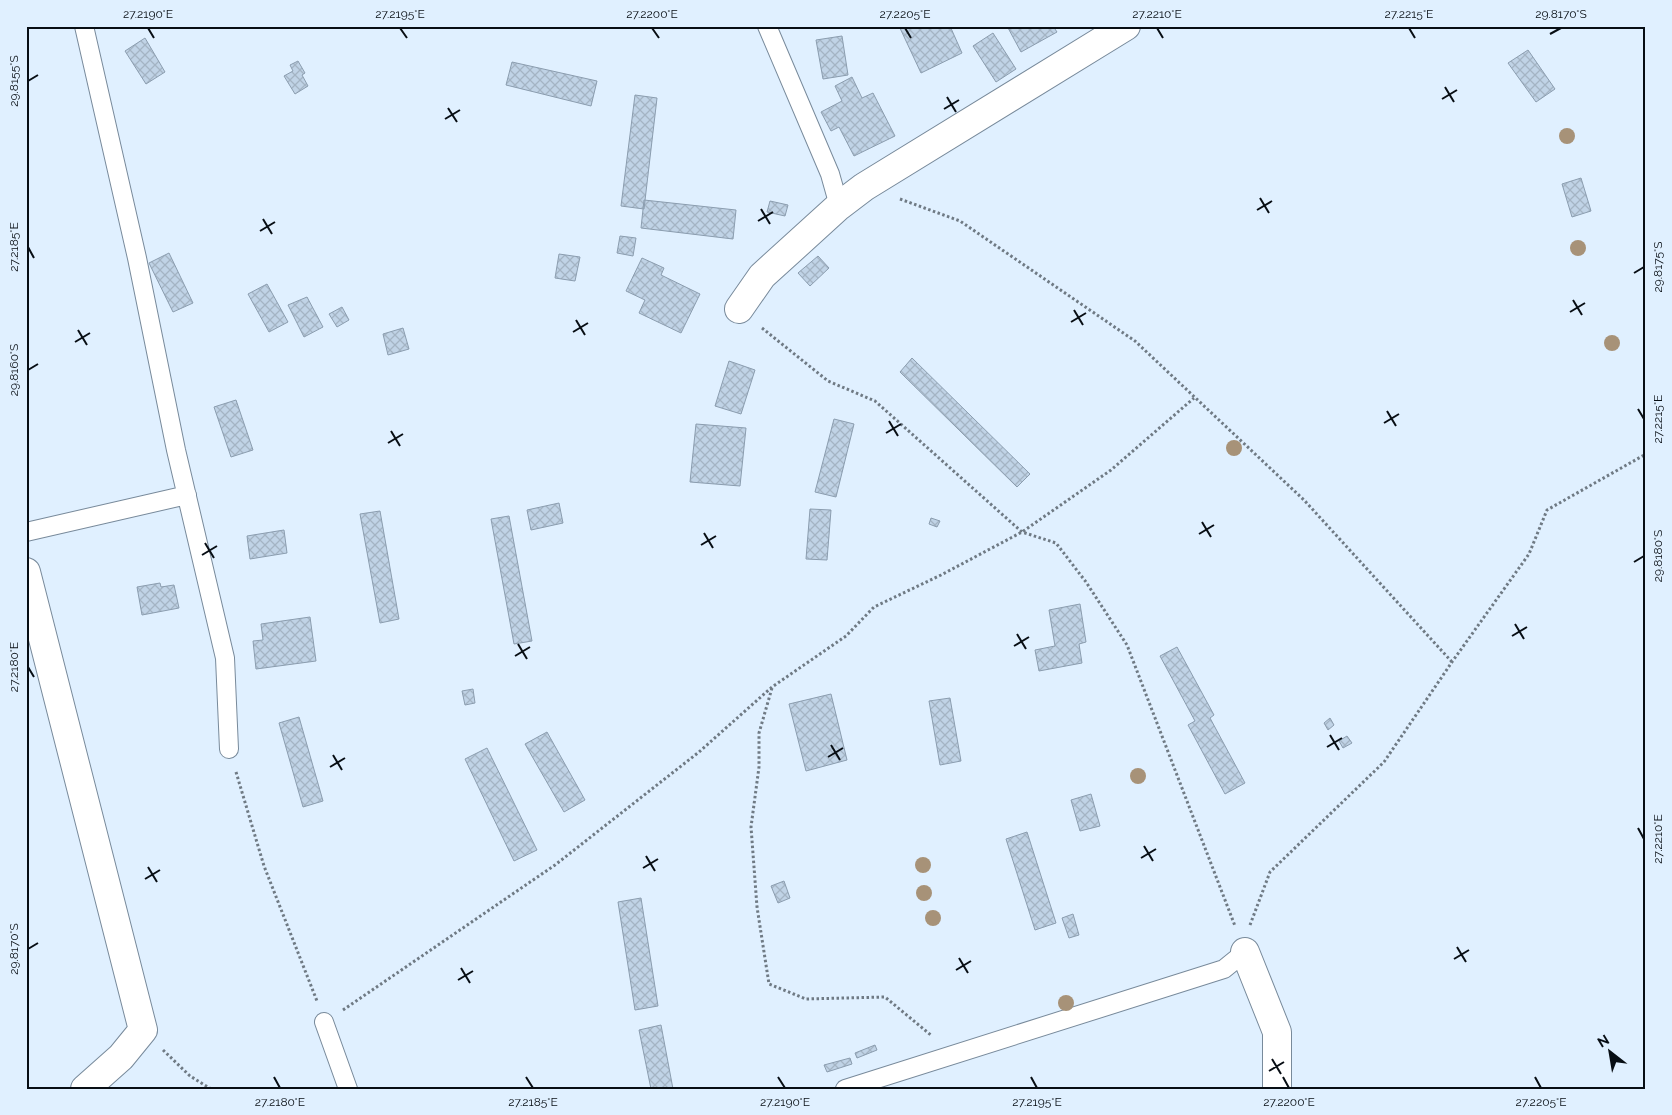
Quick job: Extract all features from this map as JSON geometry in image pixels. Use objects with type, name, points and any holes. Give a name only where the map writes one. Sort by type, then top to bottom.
[{"type":"street","points":[[739,309],[762,276],[839,206],[864,187],[1126,26]]},
{"type":"street","points":[[26,572],[143,1030],[120,1057],[85,1089]]},
{"type":"street","points":[[1242,944],[1277,1032],[1277,1089]]},
{"type":"lane","points":[[84,26],[137,258],[187,495],[225,658],[229,749]]},
{"type":"lane","points":[[767,26],[830,174],[839,206]]},
{"type":"lane","points":[[26,532],[187,495]]},
{"type":"lane","points":[[845,1089],[1224,969],[1242,944]]},
{"type":"lane","points":[[324,1022],[348,1089]]},
{"type":"path","points":[[864,187],[960,221],[1135,341],[1304,500],[1452,662]]},
{"type":"path","points":[[739,309],[828,381],[875,401],[1022,532],[1056,544],[1086,582],[1127,645],[1242,944]]},
{"type":"path","points":[[229,749],[264,866],[324,1022],[348,1008],[555,865],[699,752],[772,686],[846,636],[874,607],[941,575],[1022,532],[1111,470],[1194,398]]},
{"type":"path","points":[[1242,944],[1270,872],[1384,762],[1529,554],[1547,510],[1646,454]]},
{"type":"path","points":[[772,686],[759,733],[759,767],[751,827],[757,907],[769,984],[806,999],[884,998],[954,1054]]},
{"type":"path","points":[[143,1030],[190,1076],[211,1089]]},
{"type":"building","points":[[899,26],[950,26],[962,53],[921,73]]},
{"type":"building","points":[[1007,26],[1053,26],[1057,32],[1021,52]]},
{"type":"building","points":[[993,33],[1016,69],[996,82],[973,46]]},
{"type":"building","points":[[842,36],[848,75],[823,79],[816,40]]},
{"type":"building","points":[[145,38],[165,72],[146,84],[125,51]]},
{"type":"building","points":[[1528,50],[1555,89],[1536,102],[1508,63]]},
{"type":"building","points":[[298,61],[305,73],[302,75],[308,86],[295,94],[284,76],[293,71],[290,65]]},
{"type":"building","points":[[512,62],[597,81],[591,106],[506,85]]},
{"type":"building","points":[[852,77],[862,98],[873,93],[895,136],[854,156],[839,127],[831,131],[821,112],[842,101],[835,86]]},
{"type":"building","points":[[635,95],[657,98],[644,209],[621,206]]},
{"type":"building","points":[[1581,178],[1591,211],[1572,217],[1562,184]]},
{"type":"building","points":[[644,200],[736,210],[733,239],[641,228]]},
{"type":"building","points":[[770,201],[788,205],[785,216],[767,212]]},
{"type":"building","points":[[620,236],[636,238],[633,256],[617,253]]},
{"type":"building","points":[[169,253],[193,303],[173,312],[149,263]]},
{"type":"building","points":[[559,254],[580,257],[575,281],[555,278]]},
{"type":"building","points":[[818,256],[829,268],[810,286],[798,273]]},
{"type":"building","points":[[642,258],[664,268],[661,275],[700,294],[681,333],[639,313],[645,300],[626,291]]},
{"type":"building","points":[[267,284],[288,322],[269,332],[248,294]]},
{"type":"building","points":[[307,297],[323,327],[304,337],[288,305]]},
{"type":"building","points":[[342,307],[349,320],[337,327],[329,314]]},
{"type":"building","points":[[403,328],[409,349],[388,355],[383,334]]},
{"type":"building","points":[[912,358],[1030,474],[1017,487],[900,372]]},
{"type":"building","points":[[729,361],[755,370],[741,414],[715,406]]},
{"type":"building","points":[[236,400],[253,450],[231,457],[214,407]]},
{"type":"building","points":[[834,419],[854,424],[836,497],[815,492]]},
{"type":"building","points":[[696,424],[746,428],[740,486],[690,482]]},
{"type":"building","points":[[559,503],[563,523],[531,530],[527,510]]},
{"type":"building","points":[[810,509],[831,510],[827,560],[806,559]]},
{"type":"building","points":[[380,511],[399,619],[380,623],[360,514]]},
{"type":"building","points":[[509,516],[532,641],[514,644],[491,519]]},
{"type":"building","points":[[931,518],[940,521],[937,527],[929,524]]},
{"type":"building","points":[[284,530],[287,553],[250,559],[247,536]]},
{"type":"building","points":[[160,583],[161,587],[174,585],[179,608],[142,615],[137,587]]},
{"type":"building","points":[[1080,604],[1086,642],[1079,644],[1082,663],[1039,671],[1035,650],[1055,646],[1049,610]]},
{"type":"building","points":[[310,617],[316,661],[256,669],[253,641],[263,640],[261,624]]},
{"type":"building","points":[[1177,647],[1214,715],[1210,718],[1245,783],[1225,794],[1188,725],[1195,721],[1160,656]]},
{"type":"building","points":[[473,689],[475,703],[465,705],[462,691]]},
{"type":"building","points":[[831,694],[847,760],[806,771],[789,704]]},
{"type":"building","points":[[950,698],[961,761],[940,765],[929,701]]},
{"type":"building","points":[[299,717],[323,801],[303,807],[279,723]]},
{"type":"building","points":[[1330,718],[1334,725],[1328,730],[1324,723]]},
{"type":"building","points":[[547,732],[585,800],[564,812],[525,744]]},
{"type":"building","points":[[1347,736],[1352,743],[1343,748],[1339,741]]},
{"type":"building","points":[[487,748],[537,850],[514,861],[465,759]]},
{"type":"building","points":[[1091,794],[1100,826],[1080,831],[1071,800]]},
{"type":"building","points":[[1027,832],[1056,923],[1035,930],[1006,839]]},
{"type":"building","points":[[784,881],[790,898],[778,903],[771,886]]},
{"type":"building","points":[[641,898],[658,1006],[635,1010],[618,902]]},
{"type":"building","points":[[1073,914],[1079,935],[1069,938],[1062,918]]},
{"type":"building","points":[[661,1025],[673,1089],[651,1089],[639,1030]]},
{"type":"building","points":[[875,1045],[877,1050],[857,1058],[855,1053]]},
{"type":"building","points":[[850,1058],[852,1064],[827,1072],[824,1065]]}]
